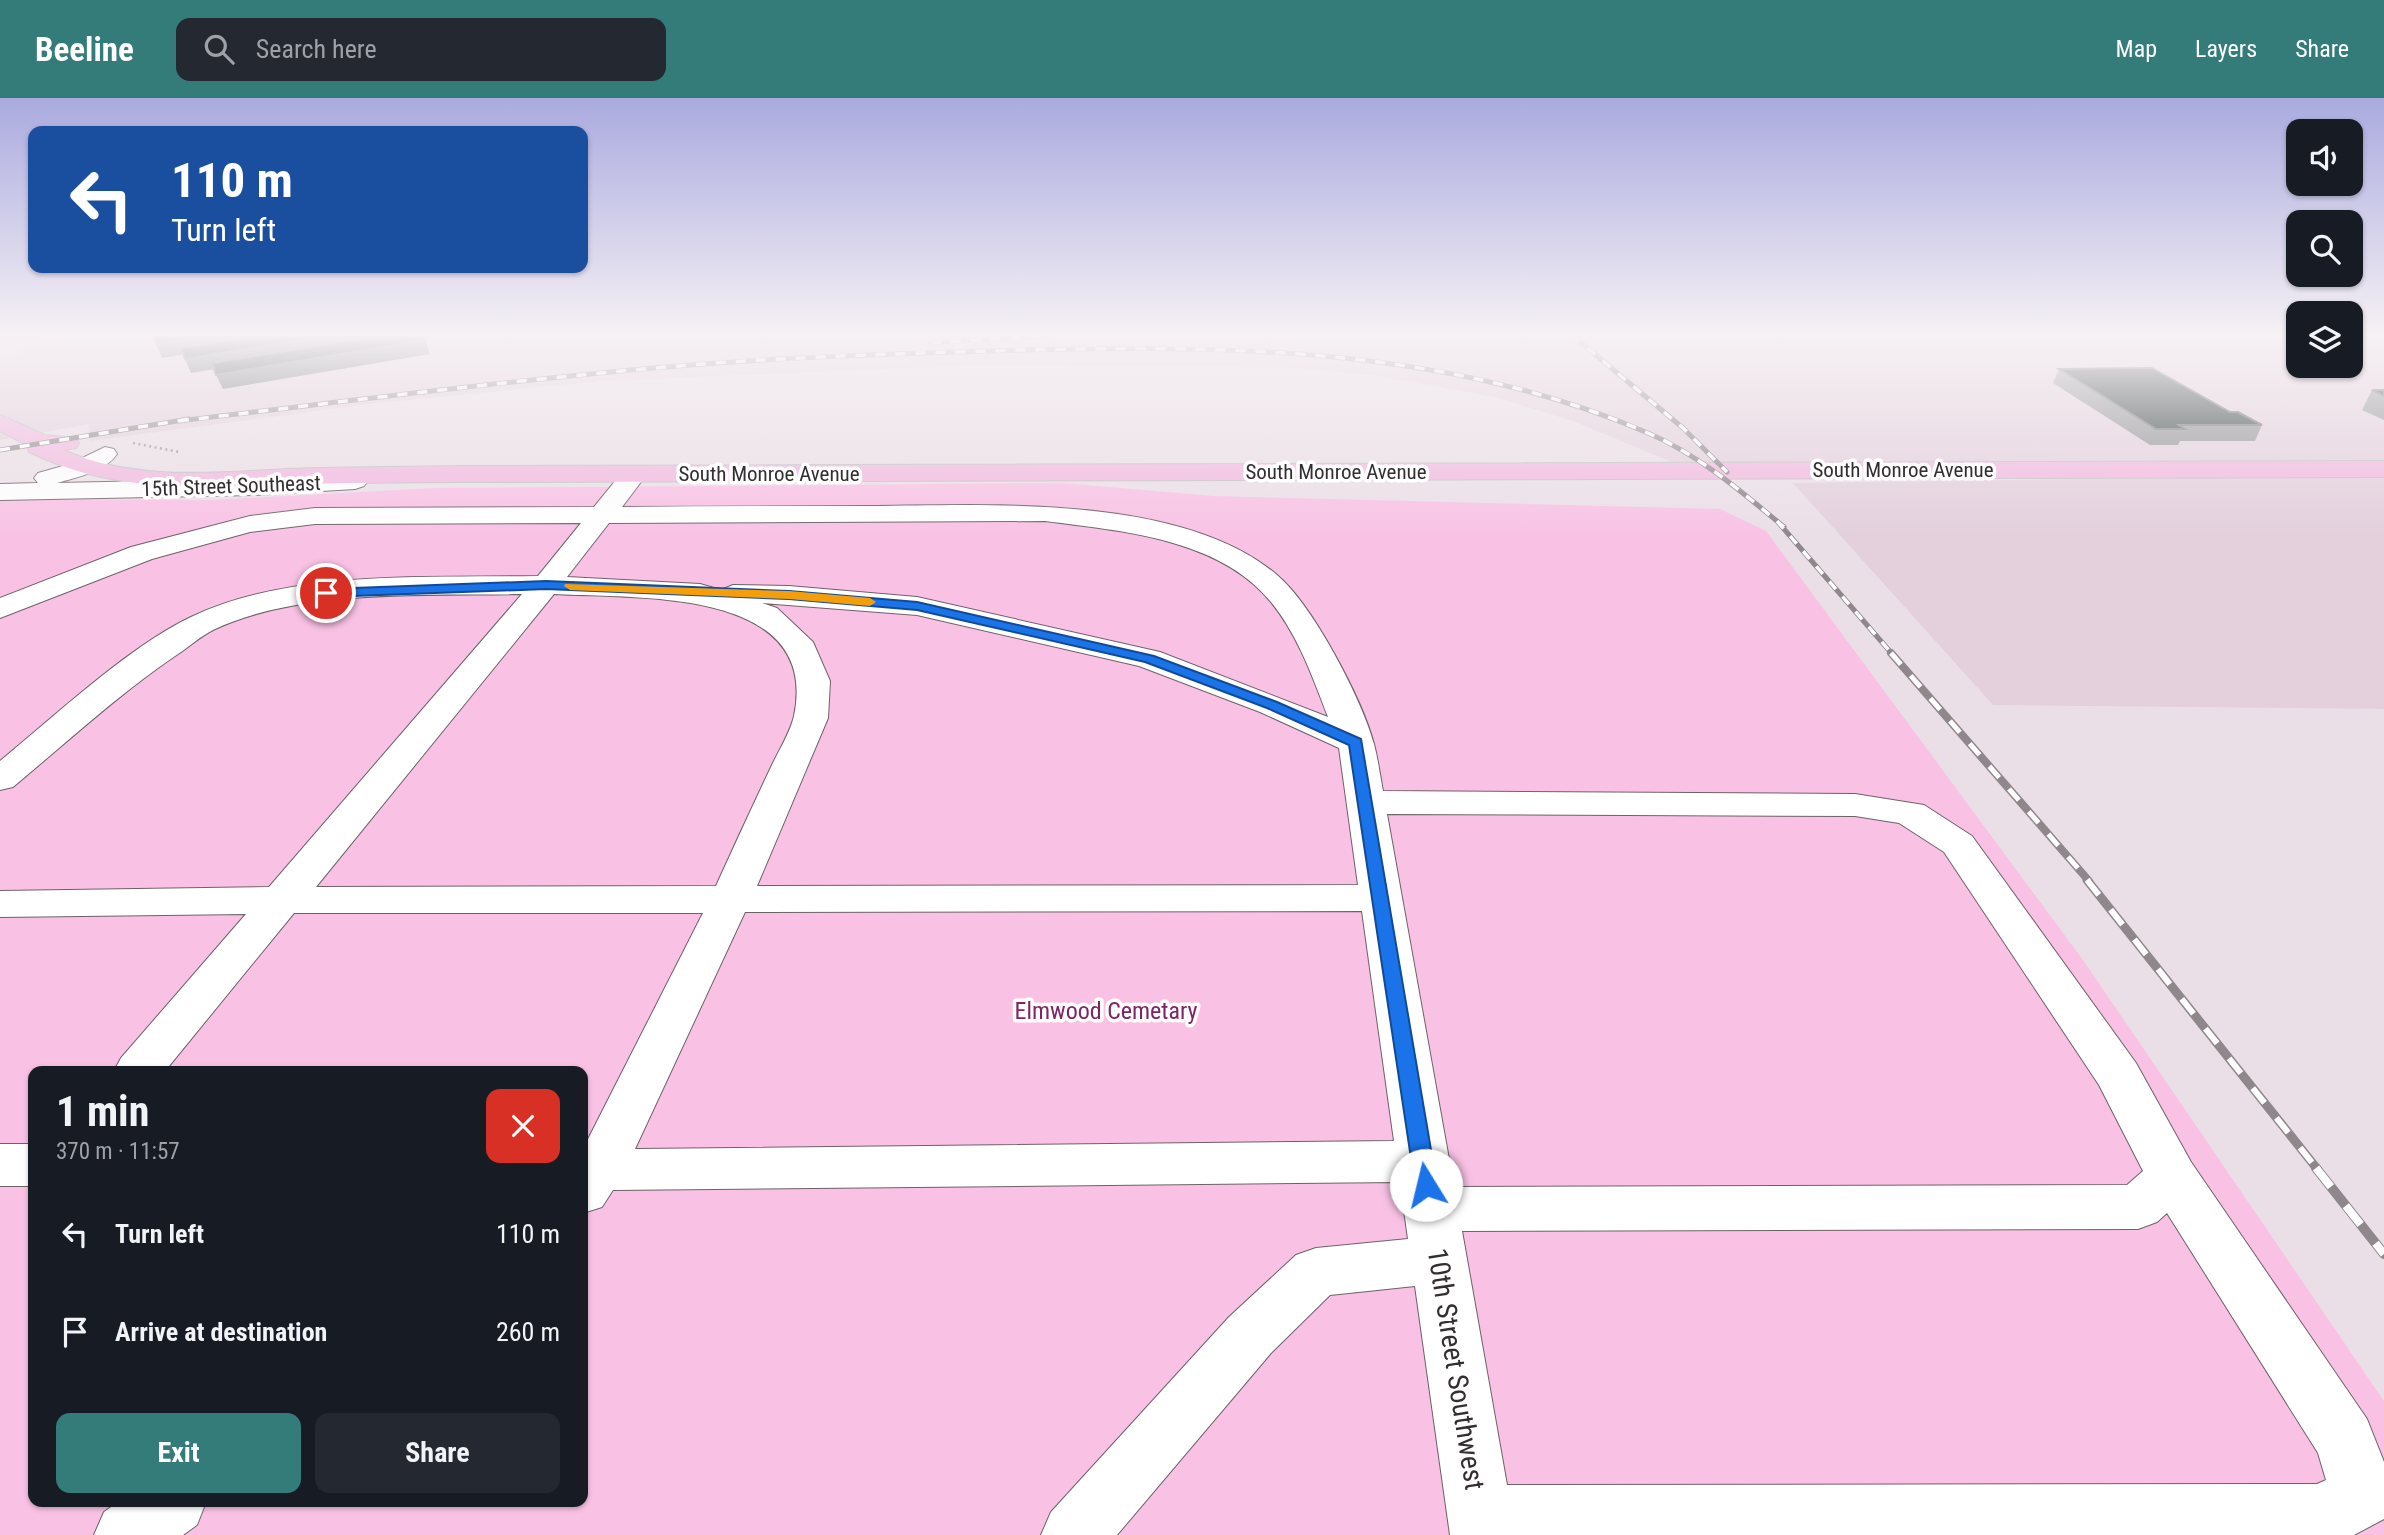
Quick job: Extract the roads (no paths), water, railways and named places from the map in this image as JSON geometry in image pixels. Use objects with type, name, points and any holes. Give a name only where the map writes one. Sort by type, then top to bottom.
[{"type":"main road","name":"South Monroe Avenue","points":[[0,422],[41,442],[68,443],[95,457],[162,477],[243,481],[288,477],[462,474],[2384,469]]},
{"type":"main road","name":"South Monroe Avenue","points":[[41,442],[38,447],[61,460],[95,457]]},
{"type":"street","name":"15th Street Southeast","points":[[0,490],[59,476],[95,457]]},
{"type":"street","points":[[0,477],[61,460]]},
{"type":"street","name":"15th Street Southeast","points":[[0,490],[253,487],[462,474]]},
{"type":"street","points":[[142,1066],[546,585],[634,474]]},
{"type":"street","name":"10th Street Southwest","points":[[0,609],[87,572],[231,527],[315,516],[1045,513],[1104,521],[1181,537],[1229,558],[1267,581],[1299,622],[1324,668],[1356,742],[1481,1526]]},
{"type":"street","points":[[0,779],[141,664],[202,624],[263,603],[326,593],[546,585],[789,595],[917,606],[1149,659],[1272,705],[1356,742]]},
{"type":"street","points":[[588,1178],[730,900],[811,718],[813,681],[802,649],[766,615],[700,593]]},
{"type":"street","points":[[1366,802],[1856,805],[1910,813],[1958,844],[2119,1076],[2172,1177],[2345,1440],[2363,1495],[2321,1517],[1481,1526]]},
{"type":"street","points":[[0,904],[283,900],[1382,898]]},
{"type":"street","points":[[0,1165],[28,1165]]},
{"type":"street","points":[[588,1178],[700,1167],[1430,1210],[2138,1207],[2172,1177]]},
{"type":"street","points":[[1074,1535],[1250,1335],[1316,1272],[1430,1210]]},
{"type":"street","points":[[127,1535],[167,1507]]},
{"type":"railway","points":[[179,421],[340,402]]},
{"type":"railway","points":[[1566,402],[1648,433],[1685,452],[1719,475],[1778,522]]},
{"type":"railway","points":[[1652,402],[1683,428],[1727,472]]},
{"type":"railway","points":[[0,450],[189,419]]},
{"type":"railway","points":[[1778,522],[1784,527]]},
{"type":"railway","points":[[1778,522],[1893,655]]},
{"type":"railway","points":[[1891,653],[2089,881]]},
{"type":"railway","points":[[2087,880],[2318,1170]]},
{"type":"railway","points":[[2316,1168],[2384,1254]]},
{"type":"park label","name":"Elmwood Cemetary","points":[[1106,1011]]}]
